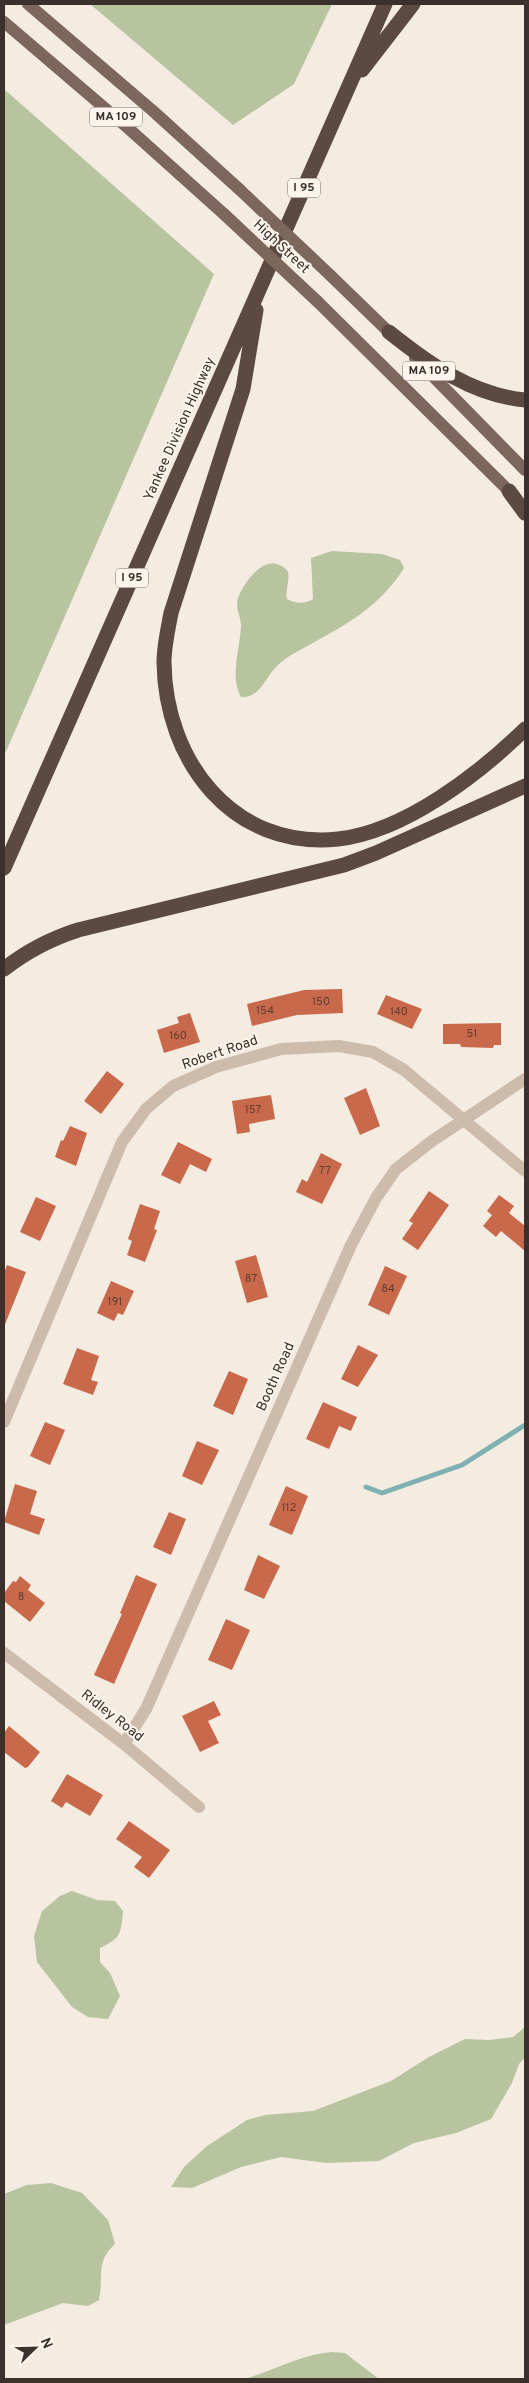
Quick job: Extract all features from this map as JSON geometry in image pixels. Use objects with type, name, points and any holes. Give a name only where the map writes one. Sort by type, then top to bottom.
[{"type":"highway","name":"Yankee Division Highway","points":[[4,868],[385,4]]},
{"type":"highway","points":[[347,89],[413,4]]},
{"type":"highway","points":[[260,288],[243,389],[171,614],[165,646],[166,692],[172,720],[182,747],[196,772],[225,805],[259,826],[297,838],[338,838],[378,829],[438,798],[486,763],[525,729]]},
{"type":"highway","points":[[389,332],[410,349],[458,380],[486,392],[525,400]]},
{"type":"highway","points":[[509,491],[525,513]]},
{"type":"highway","points":[[4,969],[44,943],[78,930],[344,865],[376,853],[525,786]]},
{"type":"main road","name":"High Street","points":[[28,4],[153,111],[239,189],[389,332],[525,470]]},
{"type":"main road","name":"High Street","points":[[4,22],[128,128],[225,215],[318,302],[525,508]]},
{"type":"street","name":"Robert Road","points":[[4,1422],[122,1142],[146,1109],[173,1086],[216,1068],[280,1049],[339,1046],[373,1052],[404,1070],[525,1171]]},
{"type":"street","name":"Booth Road","points":[[124,1744],[146,1709],[351,1245],[376,1198],[396,1169],[525,1079]]},
{"type":"street","name":"Ridley Road","points":[[4,1652],[124,1744],[199,1807]]},
{"type":"green space","points":[[90,4],[332,4],[294,84],[233,125]]},
{"type":"green space","points":[[4,89],[214,274],[4,756]]},
{"type":"green space","points":[[332,551],[382,554],[400,560],[404,568],[386,592],[354,619],[296,652],[277,666],[258,691],[241,697],[236,680],[236,661],[241,633],[237,605],[244,586],[260,568],[273,563],[283,567],[288,572],[287,599],[297,603],[310,601],[313,599],[311,558]]},
{"type":"green space","points":[[72,1891],[97,1900],[115,1901],[123,1911],[119,1934],[100,1948],[100,1962],[110,1973],[120,1996],[108,2019],[88,2017],[72,2007],[37,1962],[34,1936],[42,1911],[60,1896]]},
{"type":"green space","points":[[525,2027],[525,2057],[519,2064],[512,2083],[491,2119],[456,2133],[414,2143],[379,2161],[326,2163],[281,2157],[241,2167],[192,2188],[171,2187],[184,2167],[207,2146],[247,2120],[265,2115],[313,2111],[391,2081],[429,2057],[465,2039],[489,2040],[513,2037]]},
{"type":"green space","points":[[51,2183],[82,2193],[108,2220],[115,2244],[102,2264],[99,2300],[88,2306],[63,2303],[4,2325],[4,2194],[27,2185]]},
{"type":"green space","points":[[332,2352],[345,2353],[379,2379],[244,2379],[299,2359]]},
{"type":"building","points":[[342,989],[343,1013],[297,1015],[252,1026],[247,1004],[304,990]]},
{"type":"building","points":[[386,995],[422,1009],[412,1029],[377,1014]]},
{"type":"building","points":[[190,1013],[200,1042],[164,1053],[157,1030],[179,1023],[177,1017]]},
{"type":"building","points":[[501,1023],[501,1045],[494,1045],[493,1048],[461,1047],[460,1044],[443,1044],[443,1024]]},
{"type":"building","points":[[107,1071],[124,1084],[101,1114],[84,1101]]},
{"type":"building","points":[[366,1088],[380,1126],[360,1135],[344,1098]]},
{"type":"building","points":[[271,1095],[275,1119],[249,1124],[250,1132],[237,1134],[232,1101]]},
{"type":"building","points":[[70,1126],[87,1133],[76,1166],[55,1157],[61,1140],[63,1141]]},
{"type":"building","points":[[178,1142],[212,1159],[206,1172],[190,1164],[180,1184],[161,1175]]},
{"type":"building","points":[[321,1153],[342,1164],[322,1204],[296,1192],[302,1179],[307,1182]]},
{"type":"building","points":[[429,1191],[449,1205],[418,1250],[402,1239],[413,1223],[409,1221]]},
{"type":"building","points":[[499,1195],[514,1206],[509,1213],[525,1226],[525,1251],[501,1231],[496,1237],[483,1226],[492,1215],[487,1211]]},
{"type":"building","points":[[36,1197],[56,1206],[40,1241],[20,1232]]},
{"type":"building","points":[[140,1204],[160,1211],[154,1229],[157,1230],[145,1262],[127,1255],[132,1241],[128,1239]]},
{"type":"building","points":[[256,1255],[268,1297],[247,1303],[235,1261]]},
{"type":"building","points":[[7,1265],[26,1272],[4,1327],[4,1273]]},
{"type":"building","points":[[385,1266],[407,1276],[389,1315],[368,1305]]},
{"type":"building","points":[[111,1281],[134,1291],[123,1315],[118,1313],[114,1321],[97,1313]]},
{"type":"building","points":[[358,1345],[378,1355],[358,1387],[341,1379]]},
{"type":"building","points":[[77,1348],[99,1356],[91,1380],[98,1382],[93,1395],[63,1384]]},
{"type":"building","points":[[229,1371],[248,1379],[233,1415],[213,1406]]},
{"type":"building","points":[[323,1402],[357,1417],[351,1431],[339,1426],[329,1449],[306,1439]]},
{"type":"building","points":[[45,1422],[65,1430],[50,1465],[30,1456]]},
{"type":"building","points":[[197,1441],[219,1450],[202,1485],[182,1476]]},
{"type":"building","points":[[15,1484],[37,1491],[30,1514],[45,1519],[39,1535],[4,1522]]},
{"type":"building","points":[[286,1486],[308,1496],[292,1535],[269,1525]]},
{"type":"building","points":[[169,1512],[186,1519],[171,1555],[153,1547]]},
{"type":"building","points":[[258,1555],[280,1566],[264,1599],[244,1590]]},
{"type":"building","points":[[136,1575],[157,1584],[114,1684],[94,1675],[122,1614],[120,1613]]},
{"type":"building","points":[[20,1576],[31,1585],[28,1590],[45,1603],[30,1622],[4,1601],[4,1593],[13,1581],[16,1582]]},
{"type":"building","points":[[226,1619],[250,1630],[232,1670],[208,1660]]},
{"type":"building","points":[[214,1701],[221,1715],[208,1721],[219,1743],[200,1752],[182,1716]]},
{"type":"building","points":[[9,1726],[40,1752],[28,1767],[25,1768],[4,1752],[4,1733]]},
{"type":"building","points":[[67,1774],[103,1795],[90,1816],[66,1802],[62,1808],[51,1801]]},
{"type":"building","points":[[129,1821],[170,1850],[149,1878],[134,1867],[142,1857],[116,1839]]},
{"type":"waterway","points":[[366,1487],[382,1493],[462,1465],[525,1425]]}]
